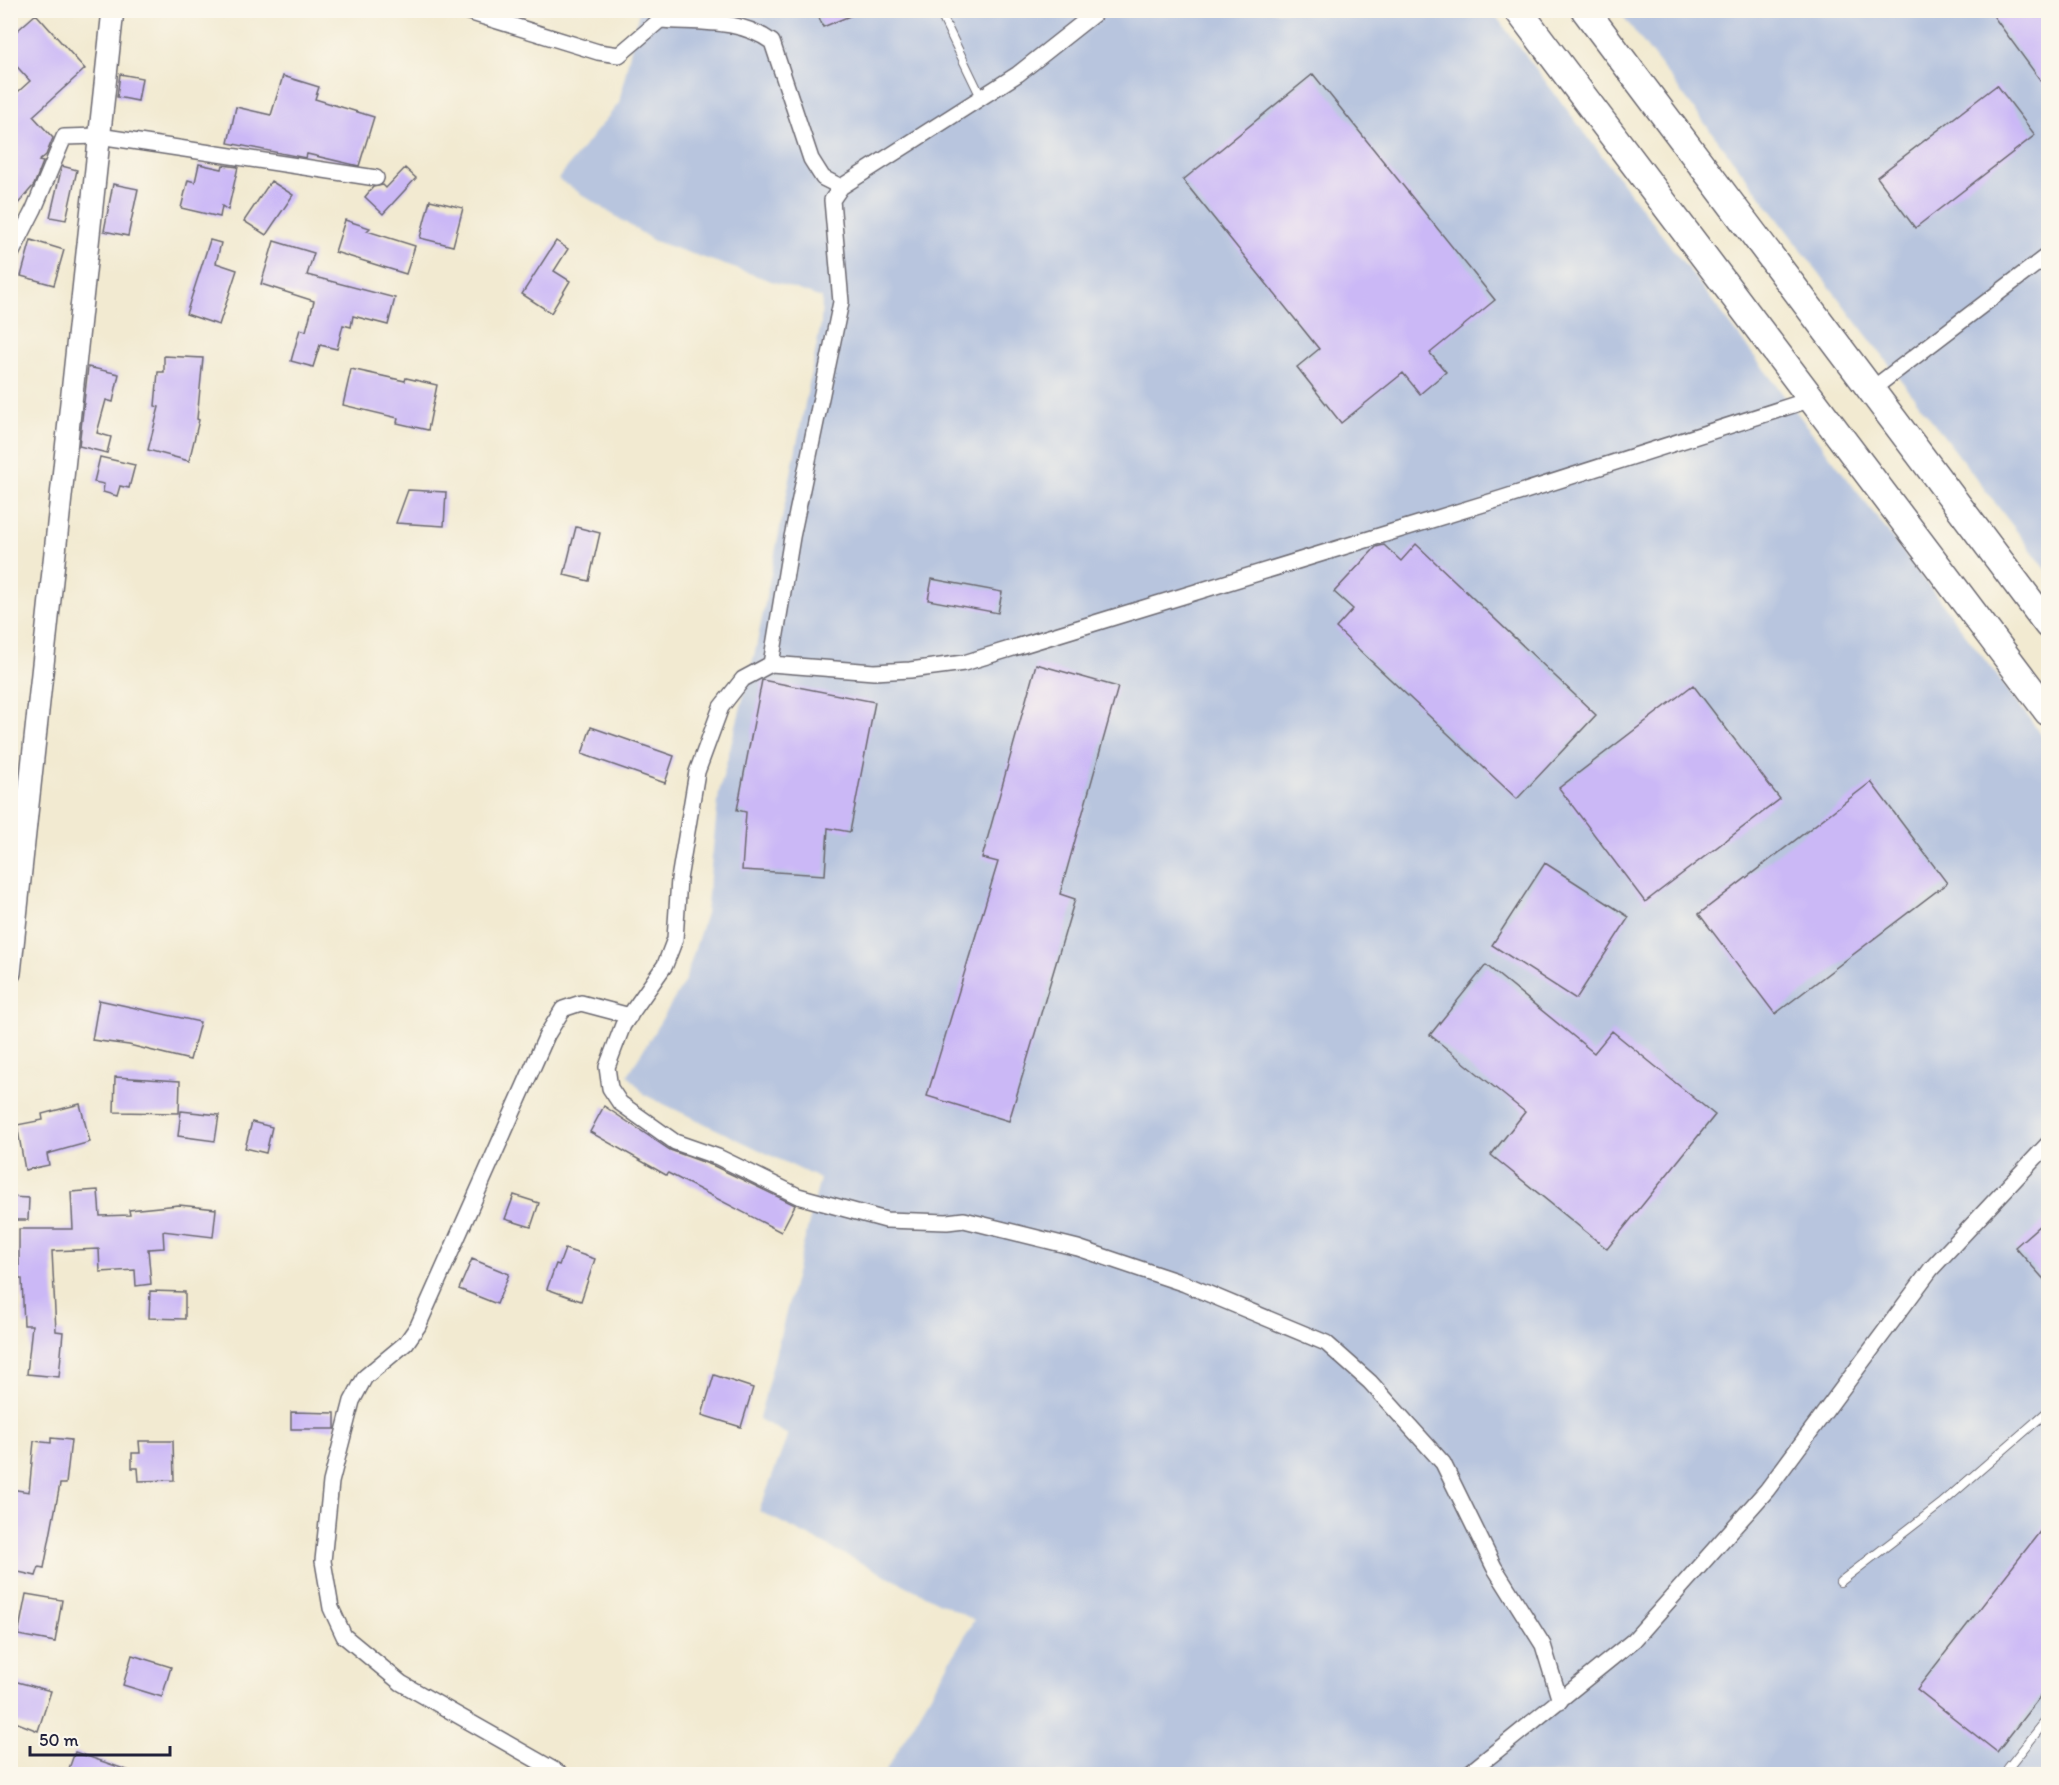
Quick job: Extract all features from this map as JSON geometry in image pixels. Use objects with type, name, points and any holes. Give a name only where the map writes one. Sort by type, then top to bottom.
[{"type":"highway","points":[[1518,10],[2049,712]]},
{"type":"highway","points":[[1585,10],[2049,625]]},
{"type":"street","points":[[10,973],[113,10]]},
{"type":"street","points":[[462,10],[598,51],[619,55],[660,20],[735,25],[756,30],[772,42],[811,159],[823,178],[841,187]]},
{"type":"street","points":[[771,664],[792,537],[841,302],[832,200],[841,187],[1018,74],[1098,10]]},
{"type":"street","points":[[10,256],[34,208],[64,136],[99,136],[376,178]]},
{"type":"street","points":[[1871,390],[2049,255]]},
{"type":"street","points":[[1560,1701],[1543,1645],[1494,1567],[1443,1463],[1370,1382],[1326,1343],[1185,1284],[1078,1248],[964,1220],[947,1222],[886,1220],[798,1196],[718,1157],[675,1142],[620,1103],[610,1088],[607,1066],[623,1026],[666,965],[675,939],[679,879],[697,772],[721,707],[743,679],[771,664],[874,672],[964,663],[1503,498],[1812,399]]},
{"type":"street","points":[[561,1774],[401,1683],[344,1636],[331,1608],[324,1561],[331,1482],[352,1401],[365,1377],[406,1342],[418,1326],[547,1035],[563,1009],[581,1004],[630,1016]]},
{"type":"street","points":[[1468,1774],[1634,1640],[1767,1490],[1931,1269],[2049,1144]]},
{"type":"lane","points":[[939,10],[981,97]]},
{"type":"lane","points":[[1840,1582],[1941,1504],[2049,1411]]},
{"type":"lane","points":[[2008,1768],[2049,1718]]},
{"type":"shaded area","points":[[639,11],[1492,11],[2048,743],[2048,1774],[884,1774],[974,1620],[759,1511],[788,1435],[759,1419],[820,1179],[645,1095],[628,1075],[685,981],[706,913],[719,792],[756,648],[821,324],[822,298],[654,241],[558,179],[619,103]]},
{"type":"shaded area","points":[[1619,11],[2048,11],[2048,572],[1871,341]]},
{"type":"building","points":[[816,10],[862,10],[862,11],[823,27]]},
{"type":"building","points":[[2003,10],[2049,10],[2049,92],[1994,17]]},
{"type":"building","points":[[36,14],[85,69],[33,116],[53,138],[46,155],[39,161],[43,162],[34,185],[10,213],[10,99],[30,81],[10,59],[10,37]]},
{"type":"building","points":[[120,74],[142,78],[138,101],[117,97]]},
{"type":"building","points":[[1313,74],[1495,300],[1430,353],[1446,372],[1420,394],[1403,373],[1341,423],[1297,367],[1319,349],[1183,180]]},
{"type":"building","points":[[283,76],[319,87],[315,99],[374,117],[359,166],[307,154],[306,158],[228,143],[236,107],[271,115]]},
{"type":"building","points":[[1997,85],[2035,135],[1915,228],[1877,177]]},
{"type":"building","points":[[199,164],[222,169],[223,165],[238,167],[228,210],[222,206],[220,217],[181,208],[188,180],[195,182]]},
{"type":"building","points":[[62,166],[77,170],[66,220],[50,217]]},
{"type":"building","points":[[405,168],[416,178],[383,214],[365,197],[373,187],[383,185],[386,188]]},
{"type":"building","points":[[271,181],[293,195],[266,235],[244,221]]},
{"type":"building","points":[[113,184],[138,189],[128,236],[104,231]]},
{"type":"building","points":[[430,200],[463,208],[453,246],[420,238]]},
{"type":"building","points":[[345,220],[370,228],[367,231],[415,246],[406,274],[335,252]]},
{"type":"building","points":[[31,240],[64,250],[54,285],[21,276]]},
{"type":"building","points":[[210,240],[221,243],[216,263],[237,270],[219,325],[186,314]]},
{"type":"building","points":[[274,241],[314,253],[307,275],[395,298],[388,325],[353,316],[351,327],[343,325],[337,349],[320,345],[313,367],[291,361],[300,329],[306,331],[314,301],[261,284]]},
{"type":"building","points":[[556,241],[568,249],[554,271],[570,281],[551,313],[522,294]]},
{"type":"building","points":[[164,356],[203,358],[197,419],[199,420],[189,461],[148,450],[159,407],[155,406],[158,372],[164,372]]},
{"type":"building","points":[[88,367],[119,374],[113,402],[106,400],[97,433],[111,437],[107,453],[79,446]]},
{"type":"building","points":[[351,369],[405,381],[406,378],[437,385],[428,430],[397,423],[398,418],[343,405]]},
{"type":"building","points":[[100,457],[135,465],[129,488],[120,486],[117,496],[103,492],[104,484],[94,482]]},
{"type":"building","points":[[408,490],[446,492],[444,526],[396,523]]},
{"type":"building","points":[[576,527],[600,533],[589,581],[564,575]]},
{"type":"building","points":[[1416,544],[1596,715],[1517,799],[1336,628],[1353,609],[1334,592],[1376,547],[1384,545],[1401,561]]},
{"type":"building","points":[[932,579],[1002,592],[998,613],[928,600]]},
{"type":"building","points":[[1036,664],[1118,687],[1060,894],[1075,899],[1009,1121],[927,1096],[998,862],[982,858]]},
{"type":"building","points":[[762,680],[875,702],[850,832],[828,828],[825,875],[742,870],[746,812],[737,810]]},
{"type":"building","points":[[1693,685],[1780,799],[1645,902],[1559,788]]},
{"type":"building","points":[[591,727],[674,756],[665,783],[582,754]]},
{"type":"building","points":[[1871,782],[1947,883],[1775,1014],[1699,914]]},
{"type":"building","points":[[1545,863],[1629,917],[1576,999],[1492,945]]},
{"type":"building","points":[[1486,965],[1594,1053],[1612,1031],[1715,1115],[1607,1249],[1491,1155],[1525,1112],[1430,1035]]},
{"type":"building","points":[[99,1000],[200,1022],[190,1060],[129,1045],[92,1040]]},
{"type":"building","points":[[115,1077],[180,1081],[179,1113],[114,1112]]},
{"type":"building","points":[[80,1104],[90,1142],[47,1154],[49,1165],[25,1170],[17,1125],[43,1120],[42,1114]]},
{"type":"building","points":[[604,1106],[670,1150],[714,1166],[795,1205],[781,1232],[668,1173],[666,1175],[590,1132]]},
{"type":"building","points":[[181,1111],[219,1115],[215,1141],[178,1136]]},
{"type":"building","points":[[252,1122],[272,1127],[266,1153],[245,1148]]},
{"type":"building","points":[[98,1190],[100,1216],[130,1215],[129,1210],[179,1205],[216,1209],[213,1237],[163,1231],[164,1248],[148,1249],[151,1284],[136,1286],[135,1270],[100,1272],[99,1249],[52,1251],[56,1331],[63,1332],[59,1377],[27,1374],[32,1325],[24,1325],[22,1279],[19,1279],[19,1229],[73,1229],[71,1192]]},
{"type":"building","points":[[514,1195],[539,1203],[531,1227],[505,1219]]},
{"type":"building","points":[[10,1197],[29,1198],[28,1220],[10,1220]]},
{"type":"building","points":[[2049,1217],[2049,1285],[2015,1247]]},
{"type":"building","points":[[565,1249],[595,1259],[581,1301],[547,1289],[556,1264],[559,1265]]},
{"type":"building","points":[[472,1259],[509,1274],[497,1304],[459,1289]]},
{"type":"building","points":[[150,1291],[185,1292],[185,1319],[149,1318]]},
{"type":"building","points":[[714,1375],[753,1388],[741,1427],[702,1415]]},
{"type":"building","points":[[291,1412],[335,1413],[335,1429],[291,1429]]},
{"type":"building","points":[[51,1438],[71,1440],[66,1484],[60,1484],[44,1568],[39,1567],[36,1576],[10,1570],[10,1489],[29,1492],[34,1441],[51,1443]]},
{"type":"building","points":[[139,1441],[173,1441],[174,1480],[139,1481],[138,1468],[132,1468],[132,1453],[140,1453]]},
{"type":"building","points":[[2049,1520],[2049,1685],[1997,1752],[1917,1689]]},
{"type":"building","points":[[26,1594],[62,1600],[55,1642],[18,1635]]},
{"type":"building","points":[[132,1655],[171,1667],[162,1697],[123,1685]]},
{"type":"building","points":[[10,1680],[51,1691],[38,1731],[10,1720]]},
{"type":"building","points":[[75,1752],[133,1772],[133,1774],[67,1774]]}]
